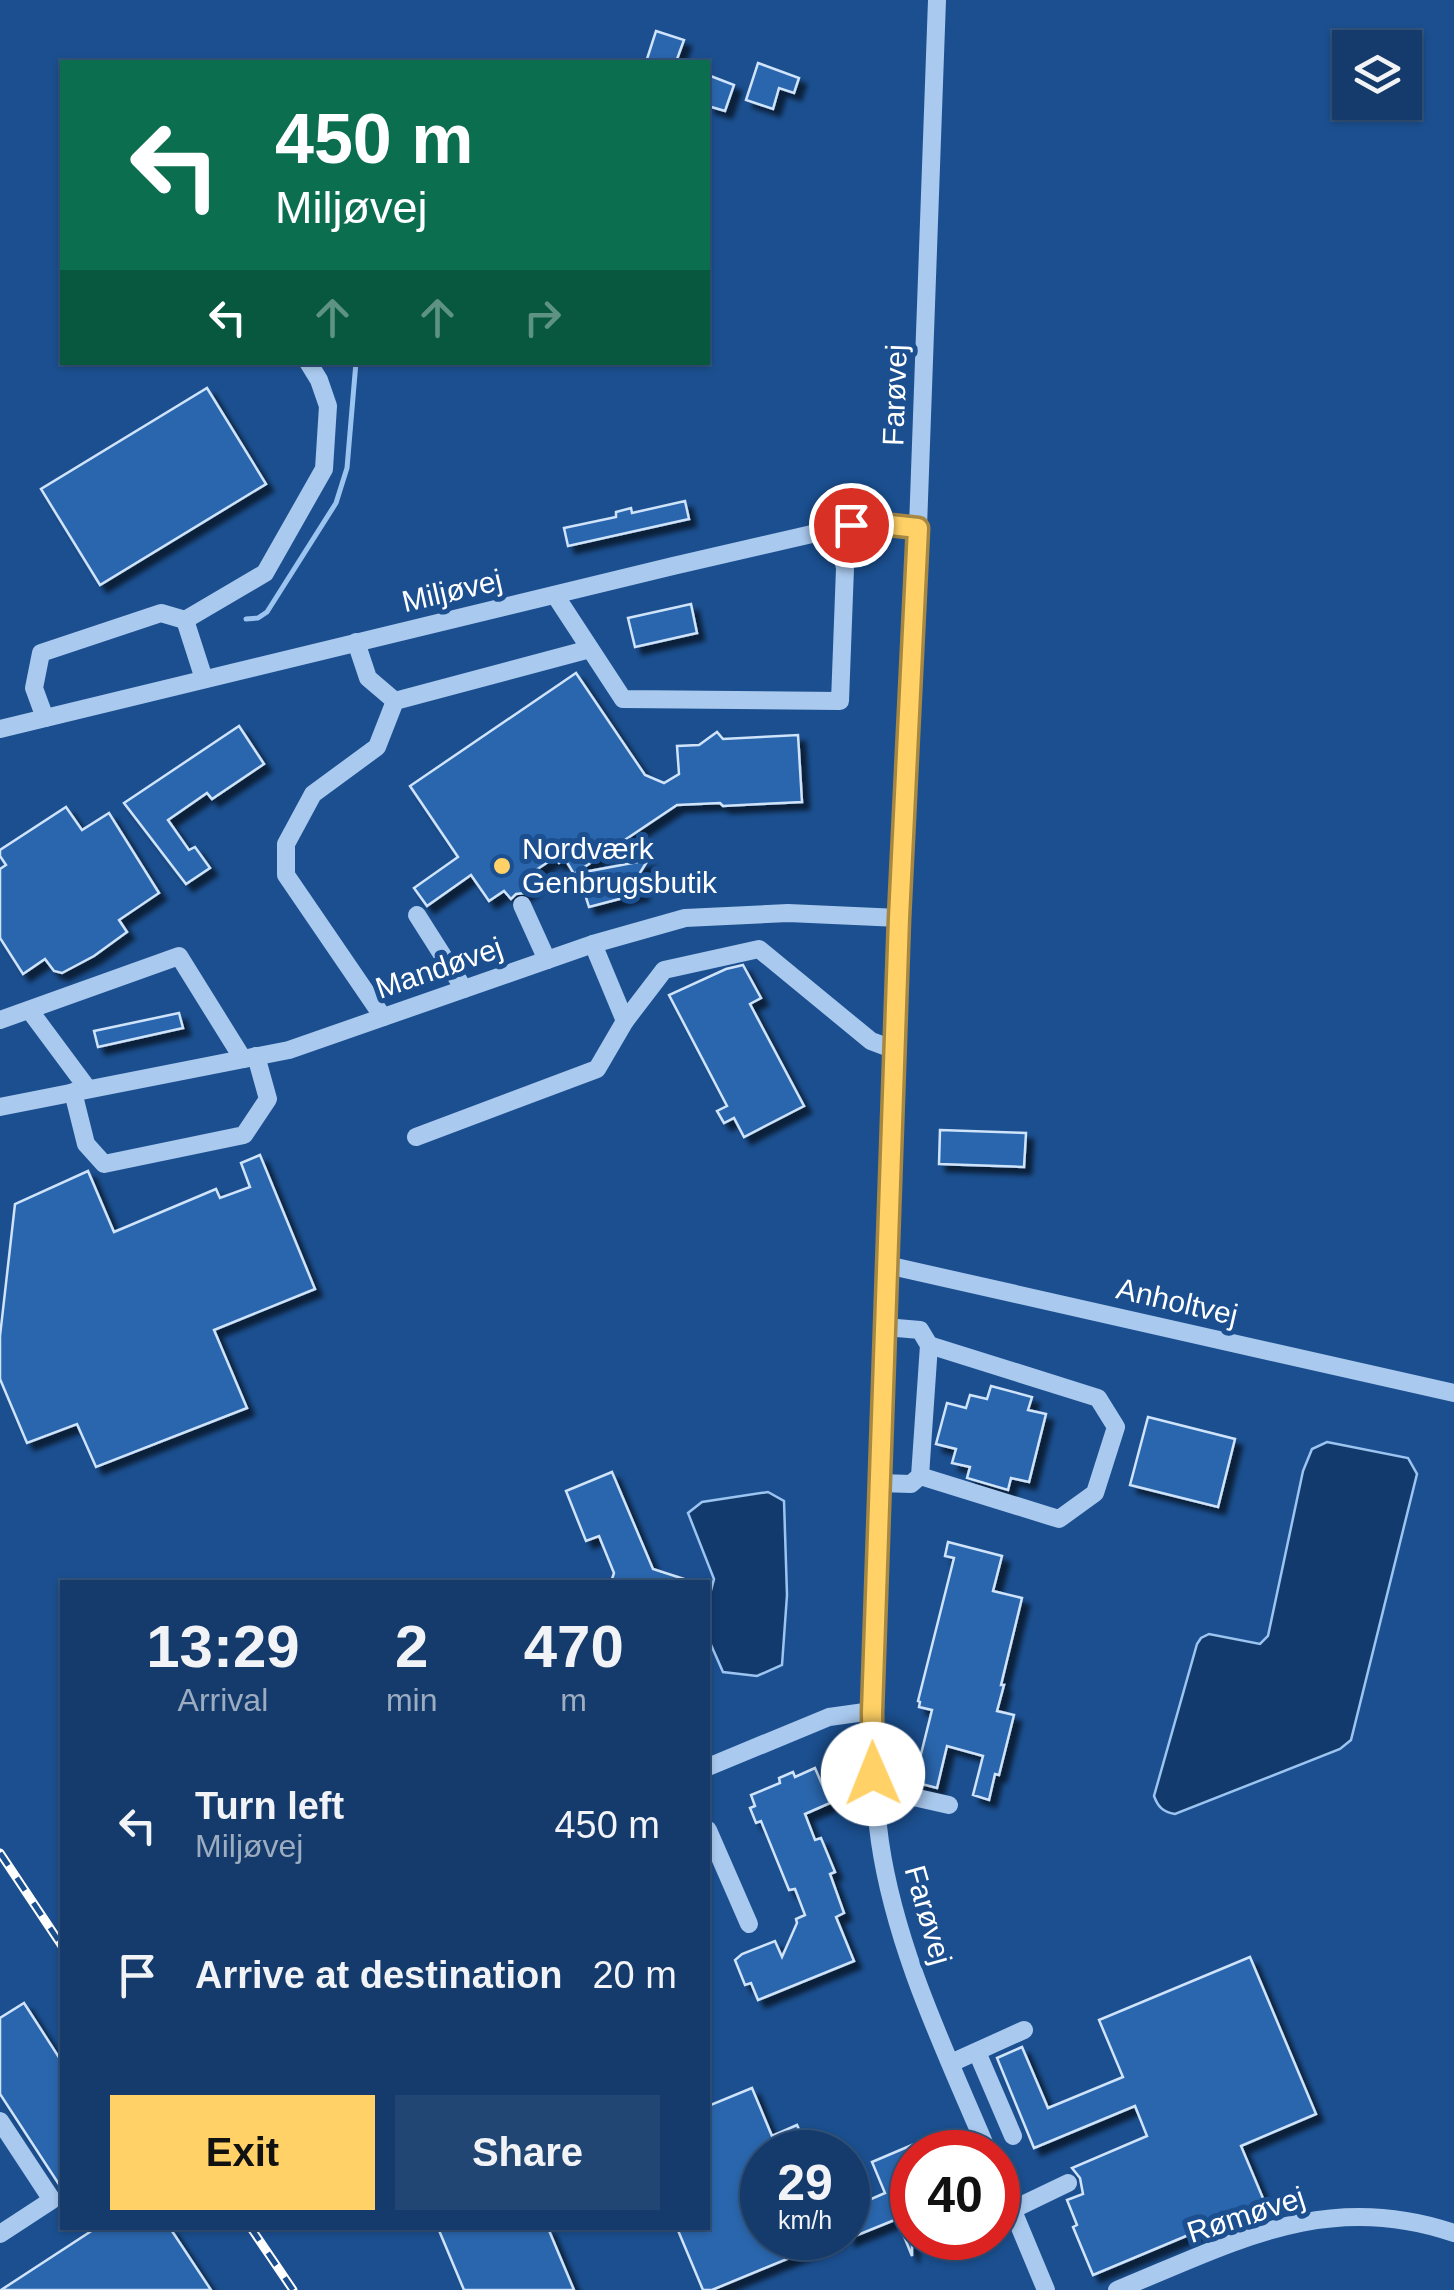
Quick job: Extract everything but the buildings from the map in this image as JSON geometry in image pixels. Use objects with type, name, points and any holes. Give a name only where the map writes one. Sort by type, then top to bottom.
[{"type":"street","name":"Farøvej","points":[[937,0],[899,918],[872,1712],[880,1842],[896,1914],[924,1999],[979,2130]]},
{"type":"street","points":[[45,718],[34,688],[41,653],[161,612],[185,620],[265,574],[324,468],[328,406],[310,365]]},
{"type":"street","name":"Miljøvej","points":[[0,729],[851,525],[918,528]]},
{"type":"street","points":[[554,595],[622,699],[840,701],[845,568],[836,529]]},
{"type":"street","points":[[185,620],[204,680]]},
{"type":"street","points":[[356,642],[368,678],[394,701]]},
{"type":"street","points":[[394,701],[590,650]]},
{"type":"street","points":[[383,1017],[286,875],[286,844],[313,794],[378,746],[394,701]]},
{"type":"street","points":[[522,905],[548,960]]},
{"type":"street","name":"Mandøvej","points":[[0,1107],[289,1050],[594,944],[684,918],[788,913],[899,918]]},
{"type":"street","points":[[417,915],[464,989]]},
{"type":"street","points":[[594,944],[625,1021]]},
{"type":"street","points":[[416,1137],[597,1069],[625,1021],[664,970],[759,949],[871,1041],[895,1050]]},
{"type":"street","points":[[0,1020],[179,956],[250,1058],[268,1099],[244,1135],[104,1164],[86,1144],[80,1091],[30,1011]]},
{"type":"street","name":"Anholtvej","points":[[887,1265],[1454,1393]]},
{"type":"street","points":[[880,1483],[911,1484],[920,1476],[930,1346],[920,1330],[885,1327]]},
{"type":"street","points":[[920,1476],[1059,1519],[1095,1493],[1116,1427],[1098,1398],[930,1346]]},
{"type":"street","points":[[710,1765],[829,1717],[872,1712]]},
{"type":"street","points":[[876,1796],[909,1796],[949,1805]]},
{"type":"street","points":[[710,1835],[749,1924]]},
{"type":"street","points":[[951,2063],[1024,2030]]},
{"type":"street","points":[[977,2052],[1010,2130]]},
{"type":"street","points":[[0,2120],[52,2200],[0,2234]]},
{"type":"street","points":[[1020,2206],[1068,2183]]},
{"type":"street","name":"Rømøvej","points":[[1118,2290],[1287,2224],[1369,2216],[1411,2221],[1454,2233]]},
{"type":"street","points":[[1020,2229],[1046,2290]]},
{"type":"water","points":[[1327,1442],[1408,1458],[1417,1474],[1351,1740],[1340,1749],[1175,1814],[1167,1812],[1154,1796],[1197,1644],[1209,1634],[1260,1644],[1268,1636],[1303,1471],[1312,1449]]},
{"type":"water","points":[[768,1492],[784,1501],[787,1595],[782,1665],[757,1676],[723,1672],[710,1643],[710,1594],[714,1579],[688,1513],[702,1502]]},
{"type":"waterway","points":[[246,619],[267,612],[336,503],[347,468],[356,365]]},
{"type":"railway","points":[[0,1853],[60,1943]]},
{"type":"railway","points":[[252,2230],[293,2290]]},
{"type":"place","name":"Nordværk Genbrugsbutik","points":[[502,866]]},
{"type":"route","points":[[851,525],[918,528],[899,918],[873,1774]]}]
